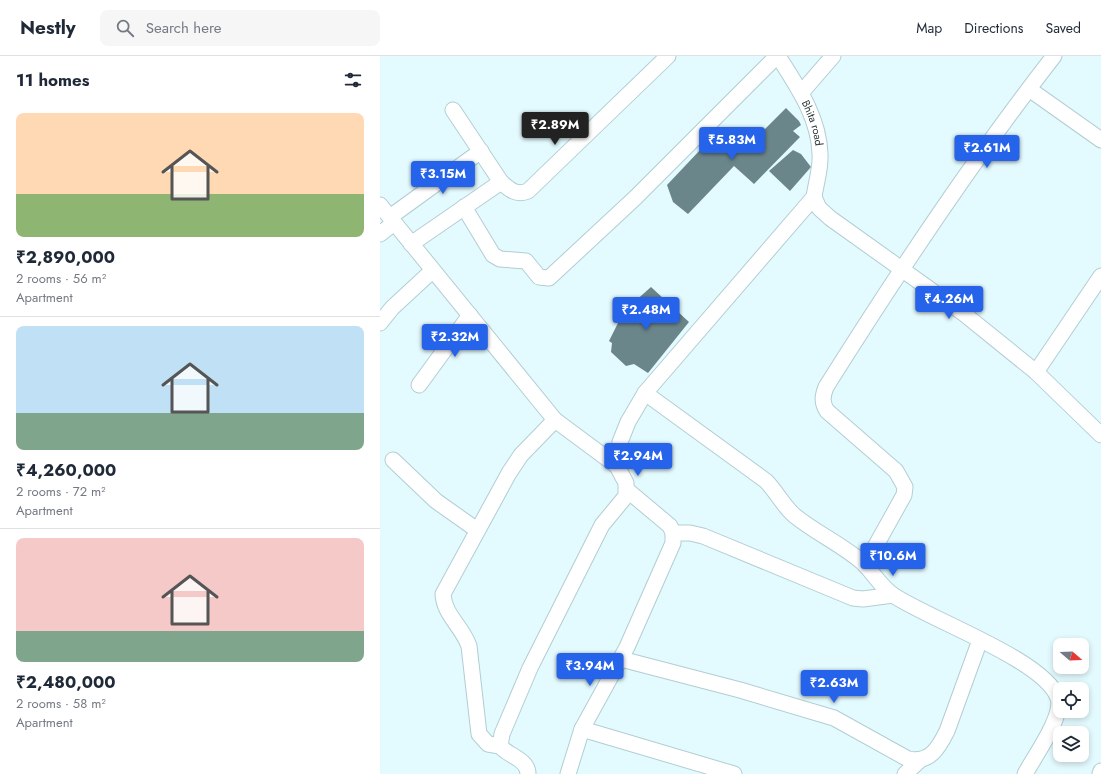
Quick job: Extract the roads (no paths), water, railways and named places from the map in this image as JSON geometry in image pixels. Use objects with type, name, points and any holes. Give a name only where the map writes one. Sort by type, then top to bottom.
[{"type":"street","points":[[453,110],[501,182],[517,193],[528,191],[668,56]]},
{"type":"street","points":[[464,208],[494,255],[500,259],[526,261],[539,277],[549,278],[634,198],[777,56]]},
{"type":"street","name":"Bhita road","points":[[777,56],[801,93],[816,123],[820,155],[814,197]]},
{"type":"street","points":[[801,93],[833,56]]},
{"type":"street","points":[[865,565],[904,495],[905,487],[896,471],[827,411],[823,404],[823,395],[828,382],[902,268],[1028,88],[1054,56]]},
{"type":"street","points":[[1028,88],[1101,140]]},
{"type":"street","points":[[380,234],[392,220],[481,152]]},
{"type":"street","points":[[411,244],[501,182]]},
{"type":"street","points":[[617,466],[620,442],[628,422],[645,393],[814,197],[820,208],[830,218],[902,268],[962,313],[1036,372],[1101,435]]},
{"type":"street","points":[[380,205],[432,271],[470,315],[555,420],[617,466],[626,483],[627,490],[623,501],[602,525],[530,668],[502,734],[500,746],[504,752],[524,763],[528,770],[528,774]]},
{"type":"street","points":[[380,323],[392,308],[432,271]]},
{"type":"street","points":[[1036,372],[1101,276]]},
{"type":"street","points":[[420,384],[470,315]]},
{"type":"street","points":[[645,393],[766,481],[775,490],[787,509],[796,517],[834,541],[865,565],[877,581],[893,595],[980,640],[1031,669],[1052,686],[1058,698],[1059,706],[1054,722],[1025,774]]},
{"type":"street","points":[[500,746],[488,744],[479,734],[469,646],[466,638],[447,611],[442,594],[508,473],[521,455],[555,420]]},
{"type":"street","points":[[393,460],[436,501],[477,530]]},
{"type":"street","points":[[568,774],[582,729],[621,659],[673,543],[673,533],[670,526],[662,517],[627,490]]},
{"type":"street","points":[[673,533],[690,533],[702,536],[853,598],[863,599],[893,595]]},
{"type":"street","points":[[905,774],[919,761],[929,756],[940,744],[947,731],[980,640]]},
{"type":"street","points":[[621,659],[740,690],[834,718],[908,760],[919,761]]},
{"type":"street","points":[[582,729],[734,774]]}]
